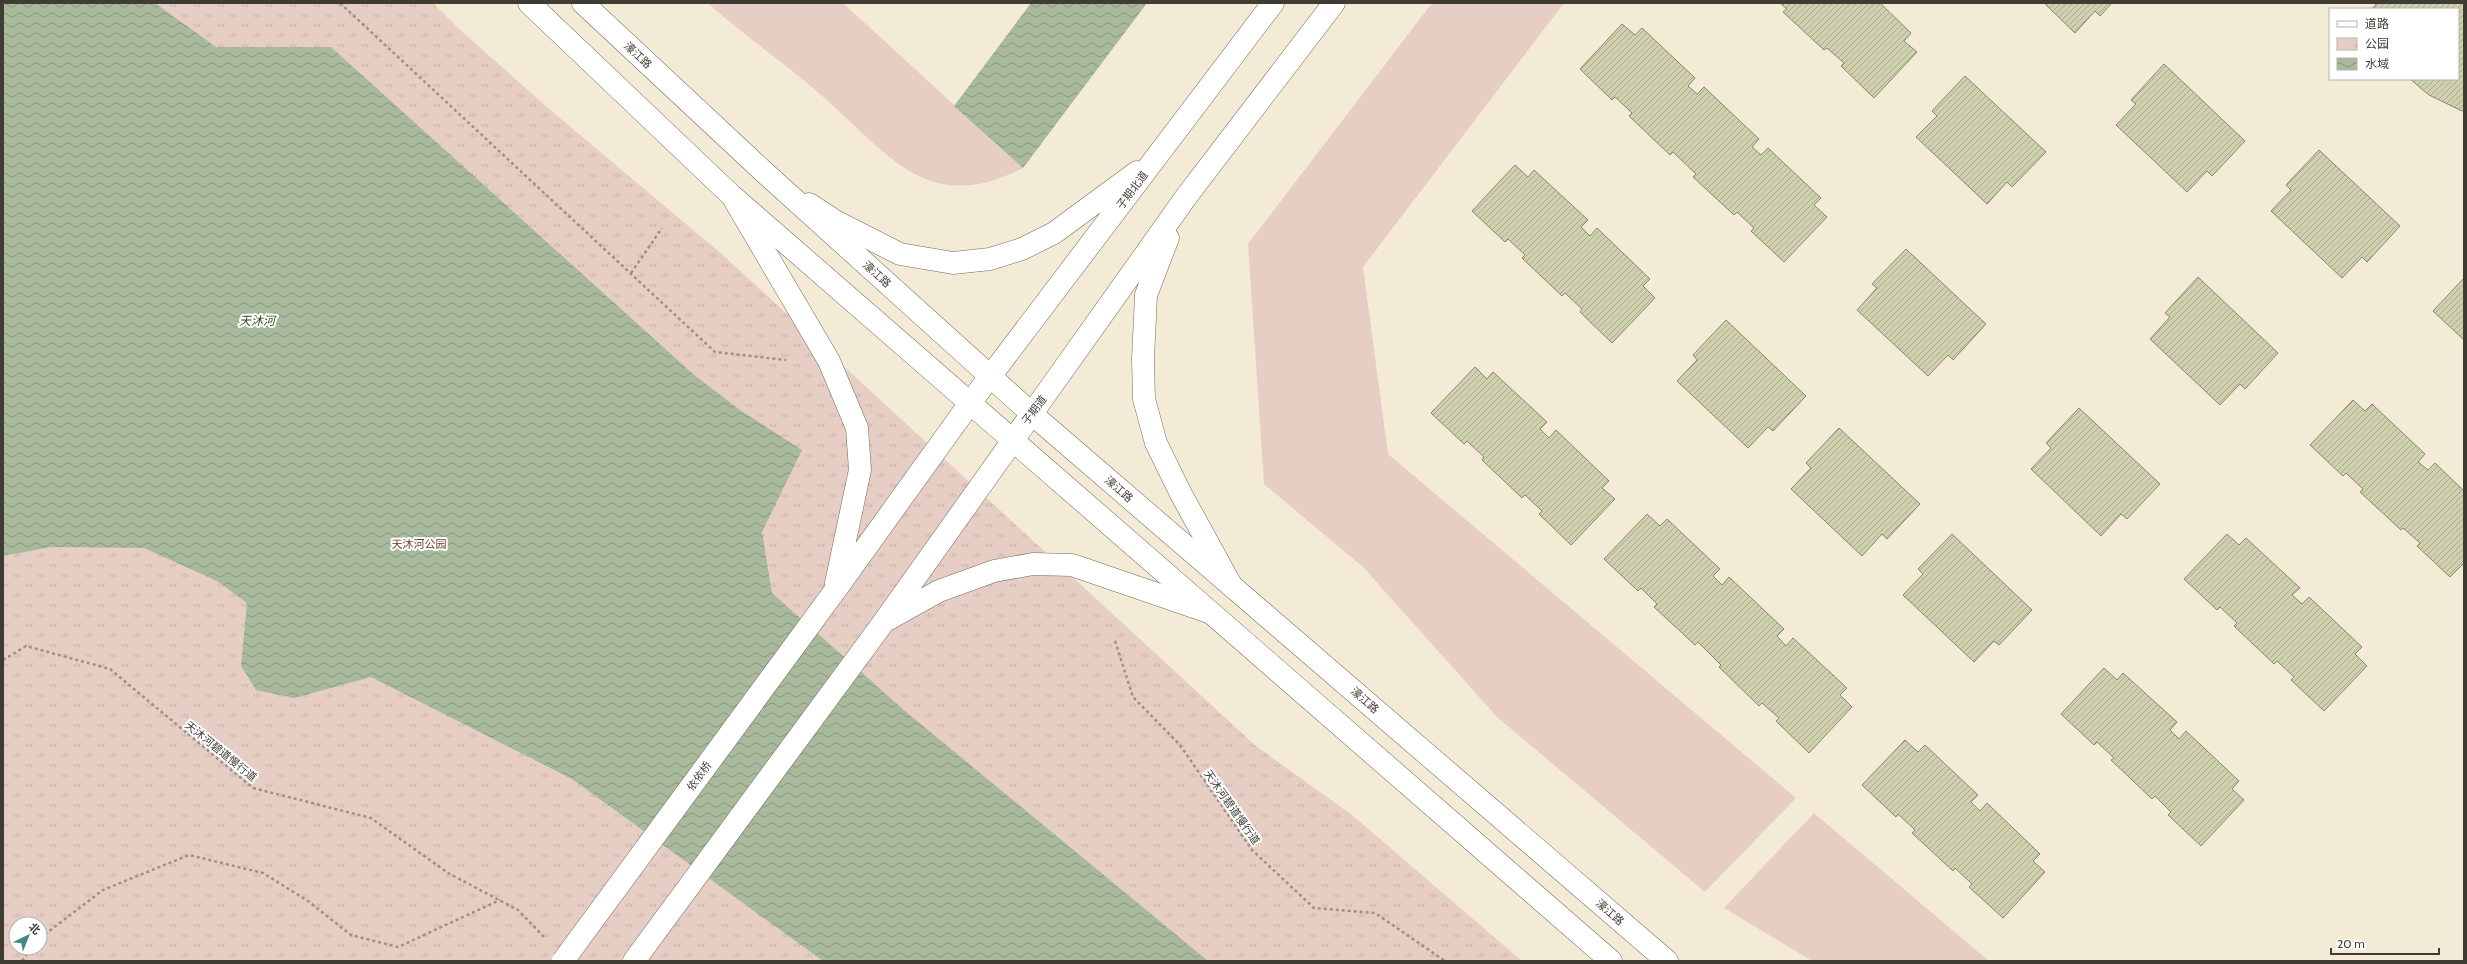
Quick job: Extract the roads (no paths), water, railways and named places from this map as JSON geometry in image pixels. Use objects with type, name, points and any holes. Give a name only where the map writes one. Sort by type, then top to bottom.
[{"type":"street","points":[[529,3],[731,195],[970,403],[1011,441],[1212,612],[1611,961]]},
{"type":"street","name":"濠江路","points":[[584,3],[764,172],[1032,414],[1667,961]]},
{"type":"street","name":"子期北道","points":[[990,376],[1273,3]]},
{"type":"street","points":[[1232,586],[1181,494],[1156,443],[1144,399],[1143,359],[1146,295],[1164,246],[1186,198],[1334,3]]},
{"type":"street","points":[[764,172],[835,221],[900,254],[953,263],[990,259],[1022,249],[1054,233],[1154,160]]},
{"type":"street","points":[[731,195],[829,361],[856,428],[860,470],[834,592]]},
{"type":"street","name":"子期道","points":[[882,623],[1186,198]]},
{"type":"street","points":[[834,592],[990,376]]},
{"type":"street","points":[[634,961],[882,623],[939,591],[994,570],[1033,564],[1072,566],[1212,612]]},
{"type":"street","name":"依依桥","points":[[564,961],[834,592]]},
{"type":"water","name":"天沐河","points":[[3,3],[155,3],[216,47],[331,47],[693,374],[740,410],[802,450],[762,532],[772,593],[905,711],[1208,961],[823,961],[572,779],[371,677],[294,698],[256,690],[241,666],[247,603],[217,581],[144,548],[51,547],[3,556]]},
{"type":"water","points":[[1031,3],[1147,3],[1023,168],[954,106]]},
{"type":"park label","name":"天沐河公园","points":[[419,544]]}]
